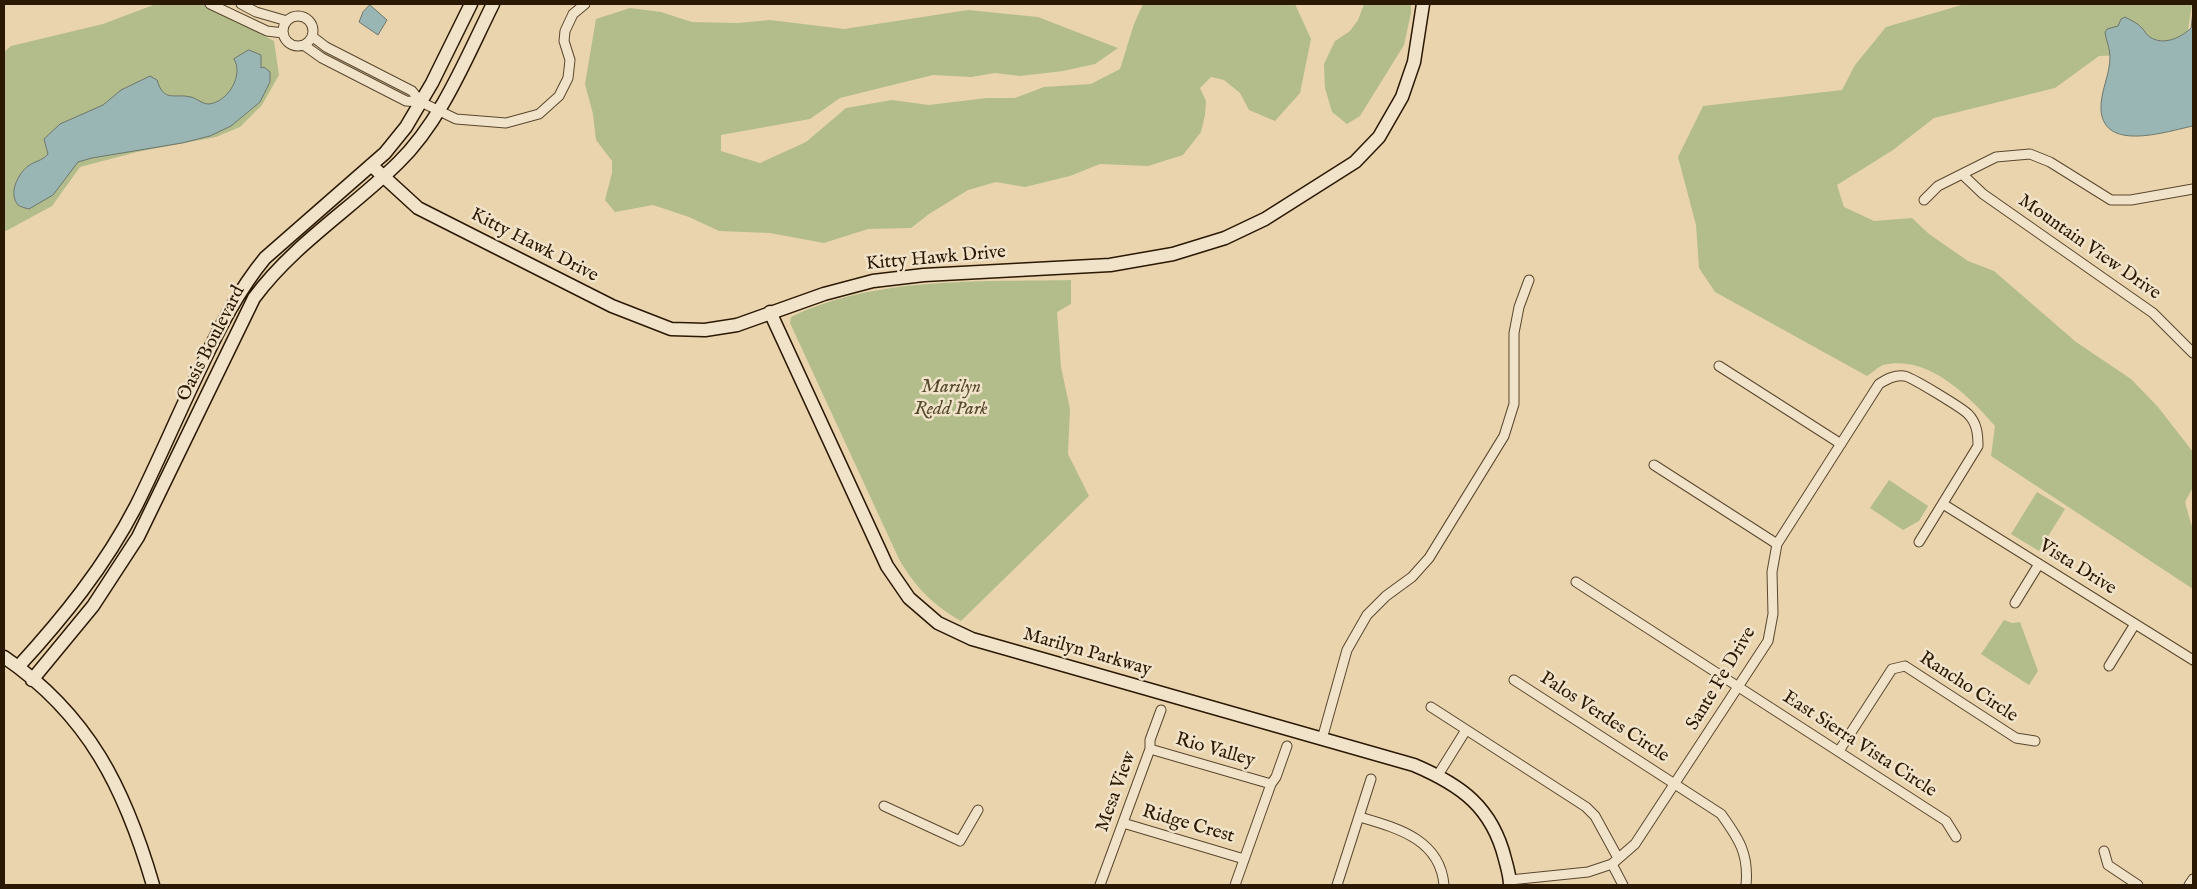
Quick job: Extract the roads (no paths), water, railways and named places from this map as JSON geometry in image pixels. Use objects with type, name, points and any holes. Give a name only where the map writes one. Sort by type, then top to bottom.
[{"type":"street","points":[[210,4],[267,31],[283,32]]},
{"type":"street","points":[[241,4],[256,12],[287,21],[299,16],[308,20],[314,29],[313,36],[305,46]]},
{"type":"street","name":"Oasis Boulevard","points":[[25,673],[121,532],[144,489],[224,320],[250,277],[265,258],[385,153],[406,126],[420,102],[471,4]]},
{"type":"street","name":"Oasis Boulevard","points":[[25,673],[93,606],[138,537],[254,298],[276,270],[398,163],[422,136],[453,85],[493,4]]},
{"type":"street","points":[[287,21],[283,32],[286,42],[290,45],[295,47],[305,46],[322,58],[406,101],[420,102],[456,119],[506,123],[538,114],[559,96],[568,78],[570,60],[564,42],[565,31],[574,14],[585,4]]},
{"type":"street","name":"Kitty Hawk Drive","points":[[371,165],[418,208],[612,306],[671,329],[705,330],[738,325],[824,294],[873,281],[924,275],[1110,265],[1173,254],[1225,238],[1265,219],[1355,162],[1379,137],[1402,97],[1414,62],[1423,4]]},
{"type":"street","points":[[313,36],[326,47],[412,91],[420,102]]},
{"type":"street","points":[[1924,200],[1938,186],[1996,157],[2030,154],[2050,162],[2111,200],[2131,200],[2193,189]]},
{"type":"street","name":"Mountain View Drive","points":[[1962,174],[1982,194],[2153,313],[2193,353]]},
{"type":"street","points":[[1322,739],[1346,650],[1367,615],[1386,596],[1412,577],[1429,558],[1504,436],[1514,404],[1514,333],[1519,307],[1529,280]]},
{"type":"street","name":"Marilyn Parkway","points":[[770,312],[886,566],[908,598],[938,623],[972,639],[1414,765],[1438,775],[1459,788],[1480,807],[1500,840],[1510,883]]},
{"type":"street","points":[[1719,366],[1841,444]]},
{"type":"street","name":"Sante Fe Drive","points":[[1510,883],[1588,872],[1615,861],[1635,844],[1768,641],[1773,614],[1772,572],[1777,544],[1879,384],[1892,377],[1906,376],[1939,395],[1968,414],[1978,429],[1978,446],[1919,542]]},
{"type":"street","points":[[1654,465],[1777,544]]},
{"type":"street","name":"Vista Drive","points":[[1943,504],[2193,660]]},
{"type":"street","points":[[2015,603],[2039,564]]},
{"type":"street","name":"East Sierra Vista Circle","points":[[1576,582],[1946,820],[1956,837]]},
{"type":"street","points":[[2109,666],[2135,624]]},
{"type":"street","points":[[4,657],[47,692],[86,734],[112,776],[138,837],[153,885]]},
{"type":"street","name":"Rancho Circle","points":[[1839,752],[1892,669],[1905,666],[2016,738],[2035,741]]},
{"type":"street","name":"Palos Verdes Circle","points":[[1514,680],[1721,814],[1739,839],[1748,866],[1746,885]]},
{"type":"street","points":[[1431,707],[1586,807],[1595,816],[1615,861],[1623,885]]},
{"type":"street","name":"Mesa View","points":[[1100,885],[1150,749],[1150,740],[1161,710]]},
{"type":"street","points":[[1438,775],[1466,730]]},
{"type":"street","points":[[1235,885],[1270,784],[1276,777],[1287,746]]},
{"type":"street","name":"Rio Valley","points":[[1150,749],[1270,784]]},
{"type":"street","points":[[1337,885],[1371,779]]},
{"type":"street","points":[[884,806],[960,841],[978,810]]},
{"type":"street","points":[[1360,817],[1396,828],[1419,840],[1437,860],[1444,885]]},
{"type":"street","name":"Ridge Crest","points":[[1123,823],[1244,859]]},
{"type":"street","points":[[2104,852],[2108,865],[2138,885]]},
{"type":"street","points":[[2189,885],[2193,879]]},
{"type":"water","points":[[370,5],[387,20],[378,35],[359,22],[363,12]]},
{"type":"water","points":[[2193,10],[2193,126],[2139,136],[2125,135],[2113,131],[2105,123],[2101,110],[2110,57],[2105,32],[2107,29],[2118,26],[2121,19],[2125,17],[2138,25],[2147,35],[2155,40],[2172,40],[2191,28]]},
{"type":"water","points":[[249,50],[261,55],[261,68],[264,67],[270,72],[270,82],[260,102],[231,126],[210,136],[182,143],[78,162],[53,195],[29,209],[18,205],[15,200],[14,189],[18,179],[28,166],[48,154],[44,139],[60,124],[103,105],[121,90],[150,76],[157,80],[163,92],[170,96],[191,97],[207,104],[216,102],[228,93],[235,80],[237,65],[234,59]]},
{"type":"park label","name":"Marilyn Redd Park","points":[[951,399]]}]
